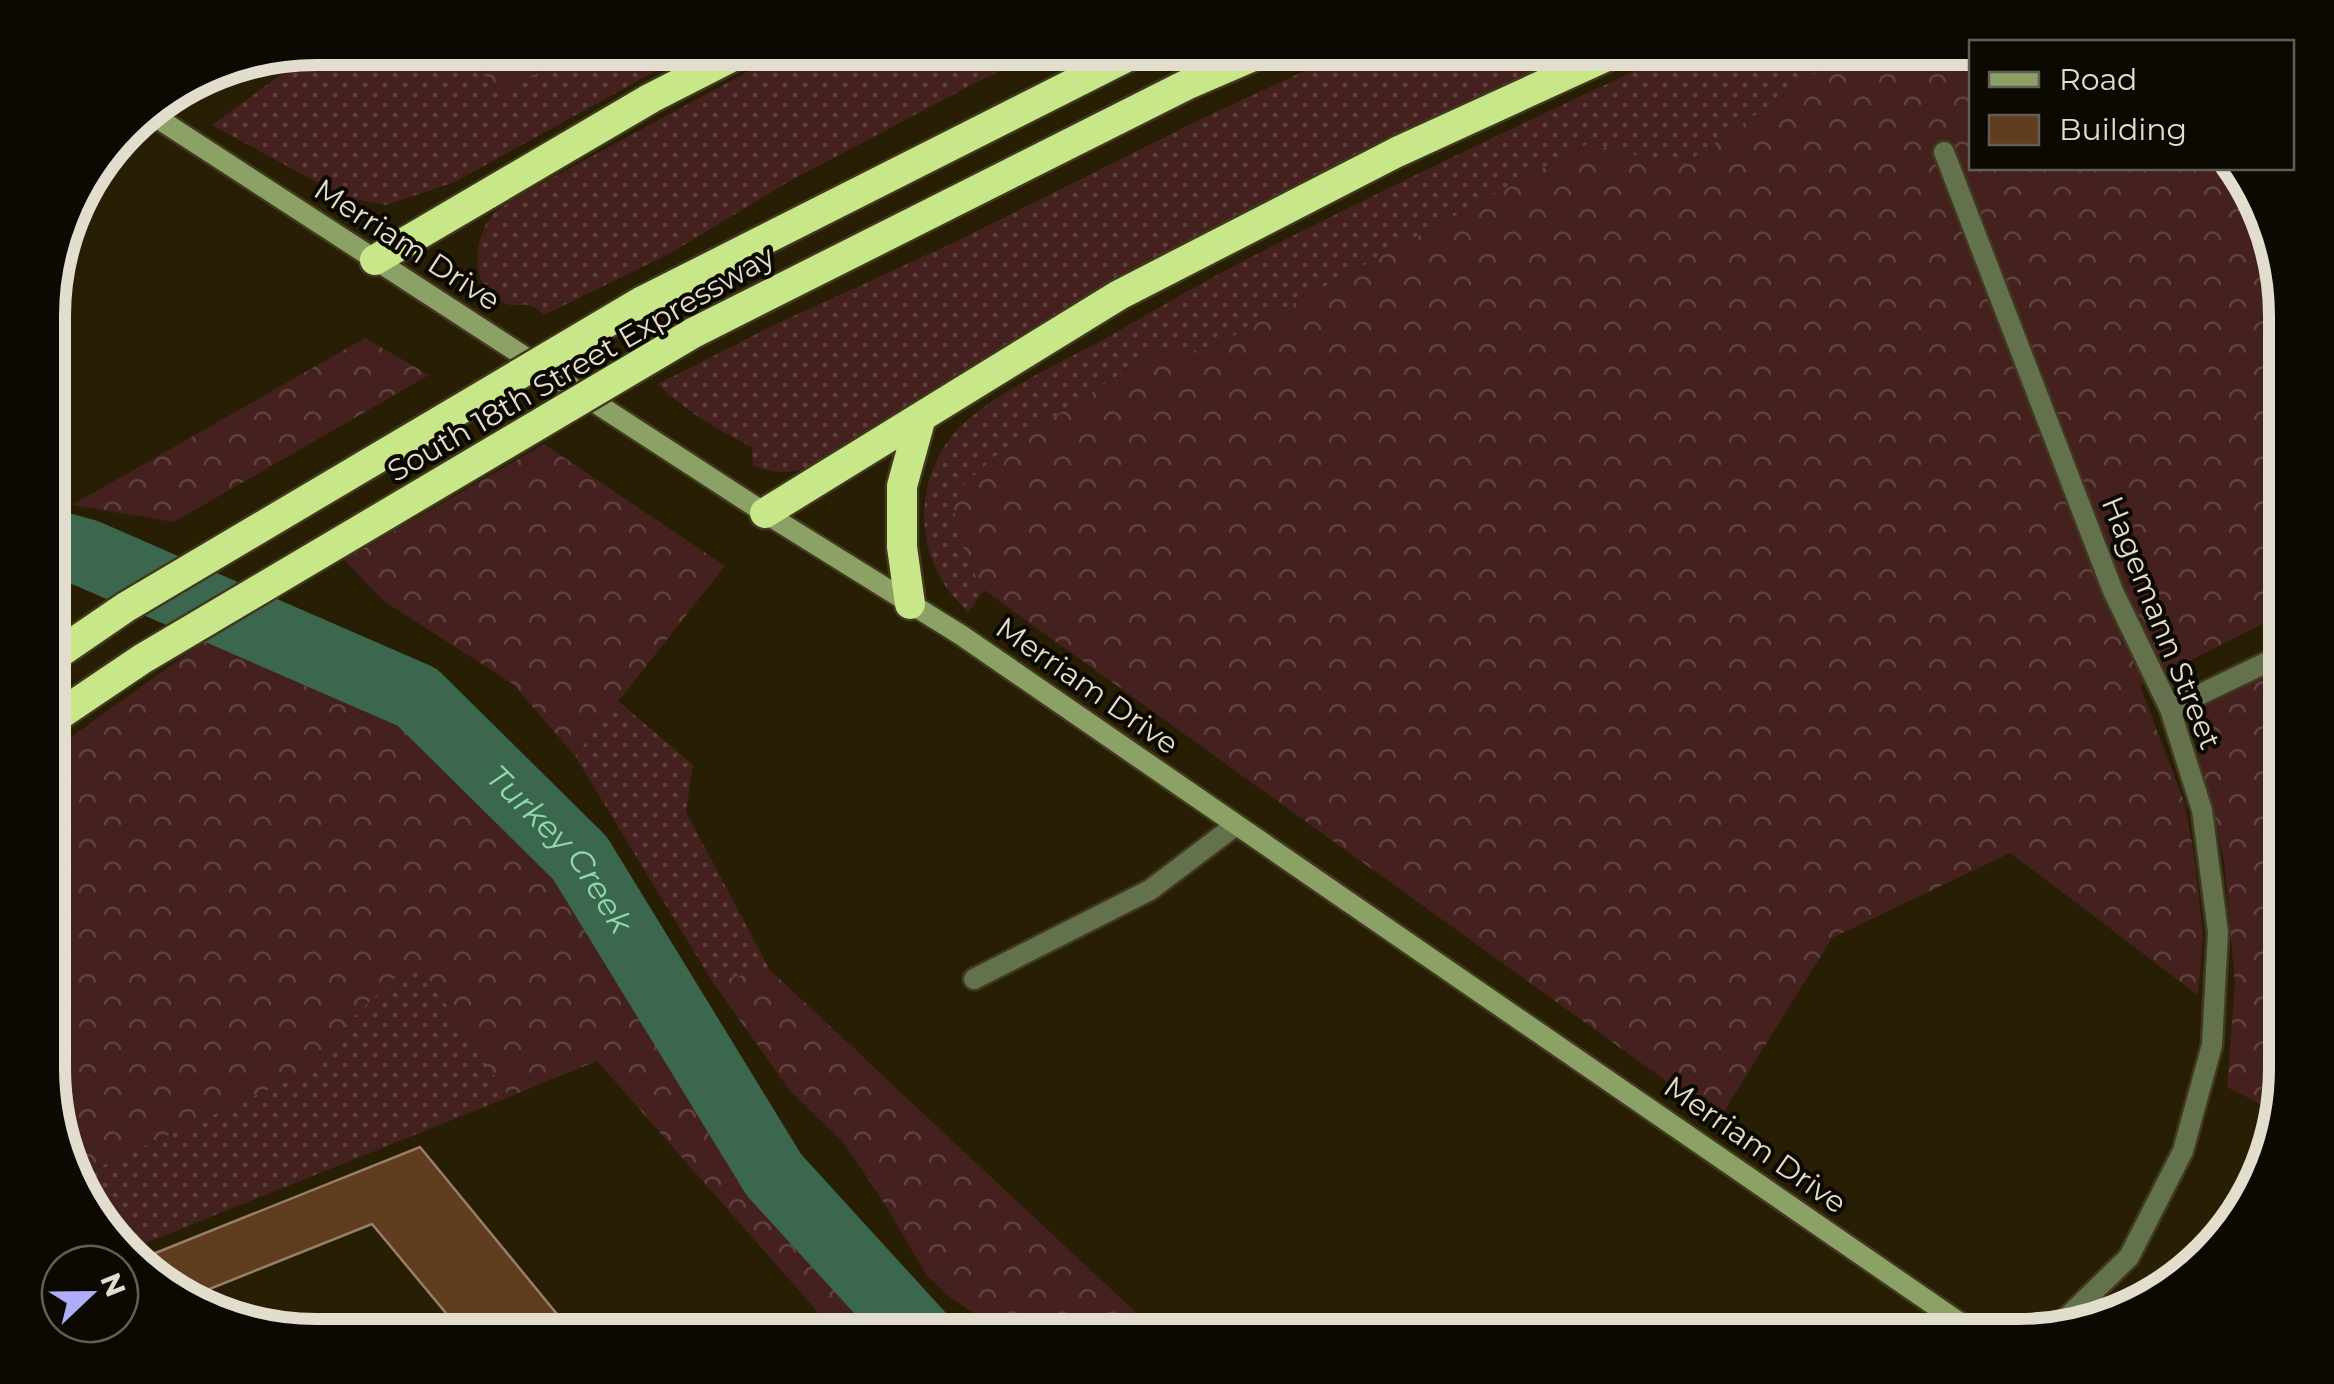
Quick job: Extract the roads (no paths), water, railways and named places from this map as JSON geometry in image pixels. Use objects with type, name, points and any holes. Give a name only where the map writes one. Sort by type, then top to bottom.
[{"type":"highway","name":"South 18th Street Expressway","points":[[65,711],[142,659],[693,333],[1233,65]]},
{"type":"highway","points":[[765,513],[1119,295],[1396,152],[1586,65]]},
{"type":"highway","points":[[375,260],[651,98],[714,66]]},
{"type":"highway","name":"South 18th Street Expressway","points":[[65,648],[126,607],[641,302],[1109,66]]},
{"type":"highway","points":[[910,604],[902,546],[902,486],[922,416]]},
{"type":"main road","name":"Merriam Drive","points":[[160,120],[977,646],[1953,1318]]},
{"type":"street","name":"Hagemann Street","points":[[1944,152],[2113,591],[2170,709],[2202,810],[2218,932],[2212,1045],[2183,1151],[2130,1257],[2071,1313]]},
{"type":"street","points":[[2170,709],[2268,663]]},
{"type":"street","points":[[974,979],[1150,890],[1236,825]]},
{"type":"waterway","name":"Turkey Creek","points":[[65,547],[417,697],[580,858],[774,1175],[905,1319]]}]
